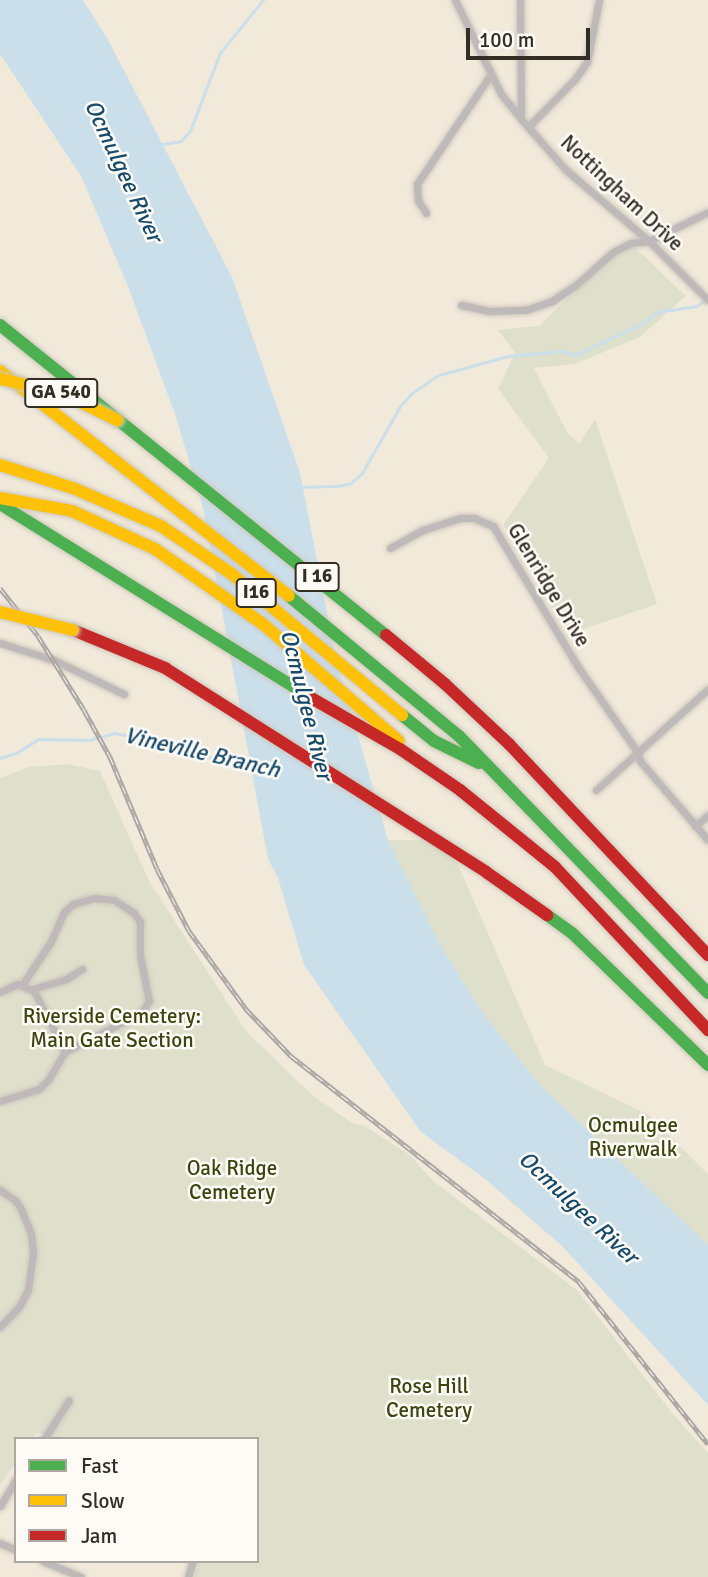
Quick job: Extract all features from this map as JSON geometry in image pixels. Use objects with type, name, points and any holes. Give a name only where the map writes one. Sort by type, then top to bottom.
[{"type":"highway","points":[[0,326],[117,420]]},
{"type":"highway","points":[[0,371],[408,694],[460,737],[485,766]]},
{"type":"highway","name":"GA 540","points":[[0,379],[60,393],[117,420]]},
{"type":"highway","name":"I 16","points":[[117,420],[293,558],[445,684],[509,744],[708,955]]},
{"type":"highway","name":"I16","points":[[0,465],[73,488],[161,526],[232,574],[434,741],[485,766],[708,993]]},
{"type":"highway","points":[[0,498],[72,511],[155,549],[263,624],[433,771],[555,867],[708,1030]]},
{"type":"highway","points":[[0,504],[136,591],[433,771]]},
{"type":"highway","points":[[0,611],[73,629],[165,668],[486,872],[572,933],[708,1065]]},
{"type":"street","name":"Nottingham Drive","points":[[455,0],[501,94],[521,119],[566,170],[649,241],[705,297]]},
{"type":"street","points":[[520,0],[521,119]]},
{"type":"street","points":[[528,127],[587,62],[598,0]]},
{"type":"street","points":[[426,213],[418,200],[417,184],[491,74]]},
{"type":"street","points":[[461,305],[490,311],[527,310],[551,301],[578,284],[613,252],[631,243],[649,241],[708,212]]},
{"type":"street","name":"Glenridge Drive","points":[[390,548],[423,530],[461,518],[474,518],[493,526],[578,667],[638,753],[640,761],[708,840]]},
{"type":"street","points":[[0,643],[60,663],[124,694]]},
{"type":"street","points":[[596,790],[708,689]]},
{"type":"street","points":[[695,825],[708,815]]},
{"type":"street","points":[[0,1101],[38,1089],[48,1080],[65,1052],[100,1031],[126,1023],[147,1005],[149,1000],[140,955],[140,922],[125,906],[114,900],[94,898],[74,904],[64,912],[50,943],[22,985]]},
{"type":"street","points":[[1,990],[22,985],[32,989],[66,979],[82,969]]},
{"type":"street","points":[[32,989],[65,1052]]},
{"type":"street","points":[[0,1190],[15,1200],[24,1215],[31,1234],[33,1254],[27,1290],[19,1307],[0,1327]]},
{"type":"street","points":[[45,1437],[69,1400]]},
{"type":"street","points":[[0,1506],[14,1482]]},
{"type":"street","points":[[48,1563],[81,1577]]},
{"type":"green space","points":[[627,240],[686,296],[640,337],[575,364],[534,368],[568,434],[580,443],[595,419],[657,604],[569,634],[503,525],[549,458],[498,389],[515,353],[498,330],[539,326]]},
{"type":"green space","points":[[67,764],[100,771],[149,881],[246,1031],[311,1094],[352,1123],[363,1125],[410,1155],[432,1180],[578,1291],[672,1413],[708,1453],[708,1577],[194,1577],[199,1563],[259,1563],[259,1437],[50,1437],[51,1435],[36,1433],[33,1437],[14,1437],[14,1465],[0,1486],[0,778],[29,767]]},
{"type":"green space","name":"Ocmulgee Riverwalk","points":[[388,840],[444,840],[460,869],[545,1065],[649,1115],[708,1174],[708,1245],[540,1085],[483,1013],[442,948]]},
{"type":"water","name":"Ocmulgee River","points":[[0,0],[83,0],[107,38],[232,277],[300,473],[337,663],[388,840],[442,948],[483,1013],[540,1085],[708,1245],[708,1405],[562,1246],[485,1179],[421,1132],[304,965],[278,878],[268,859],[203,508],[176,417],[127,284],[81,176],[0,54]]},
{"type":"waterway","points":[[158,145],[181,141],[190,131],[220,53],[263,0]]},
{"type":"waterway","points":[[301,487],[351,483],[362,473],[401,405],[412,393],[439,375],[508,356],[562,351],[576,355],[643,323],[657,312],[697,306],[705,300]]},
{"type":"waterway","name":"Vineville Branch","points":[[0,758],[16,753],[38,739],[90,740],[114,733],[137,737],[169,749],[252,766]]},
{"type":"railway","points":[[0,588],[38,636],[84,710],[110,757],[157,869],[189,931],[246,1009],[291,1056],[579,1282],[708,1444]]},
{"type":"traffic: fast","points":[[0,325],[386,635]]},
{"type":"traffic: fast","points":[[0,504],[313,699]]},
{"type":"traffic: fast","points":[[289,596],[459,736],[708,993]]},
{"type":"traffic: fast","points":[[402,715],[434,741],[479,763]]},
{"type":"traffic: fast","points":[[547,915],[572,933],[708,1065]]},
{"type":"traffic: slow","points":[[0,371],[289,596]]},
{"type":"traffic: slow","points":[[0,379],[60,392],[117,420]]},
{"type":"traffic: slow","points":[[0,465],[73,488],[161,526],[232,574],[402,715]]},
{"type":"traffic: slow","points":[[0,498],[72,511],[155,549],[263,624],[399,741]]},
{"type":"traffic: slow","points":[[0,612],[73,630]]},
{"type":"traffic: jam","points":[[73,630],[165,668],[486,872],[547,915]]},
{"type":"traffic: jam","points":[[386,635],[445,684],[509,744],[708,955]]},
{"type":"traffic: jam","points":[[313,699],[400,749],[460,790],[555,867],[708,1030]]},
{"type":"park label","name":"Riverside Cemetery: Main Gate Section","points":[[112,1028]]},
{"type":"park label","name":"Oak Ridge Cemetery","points":[[232,1180]]},
{"type":"park label","name":"Rose Hill Cemetery","points":[[429,1398]]}]
